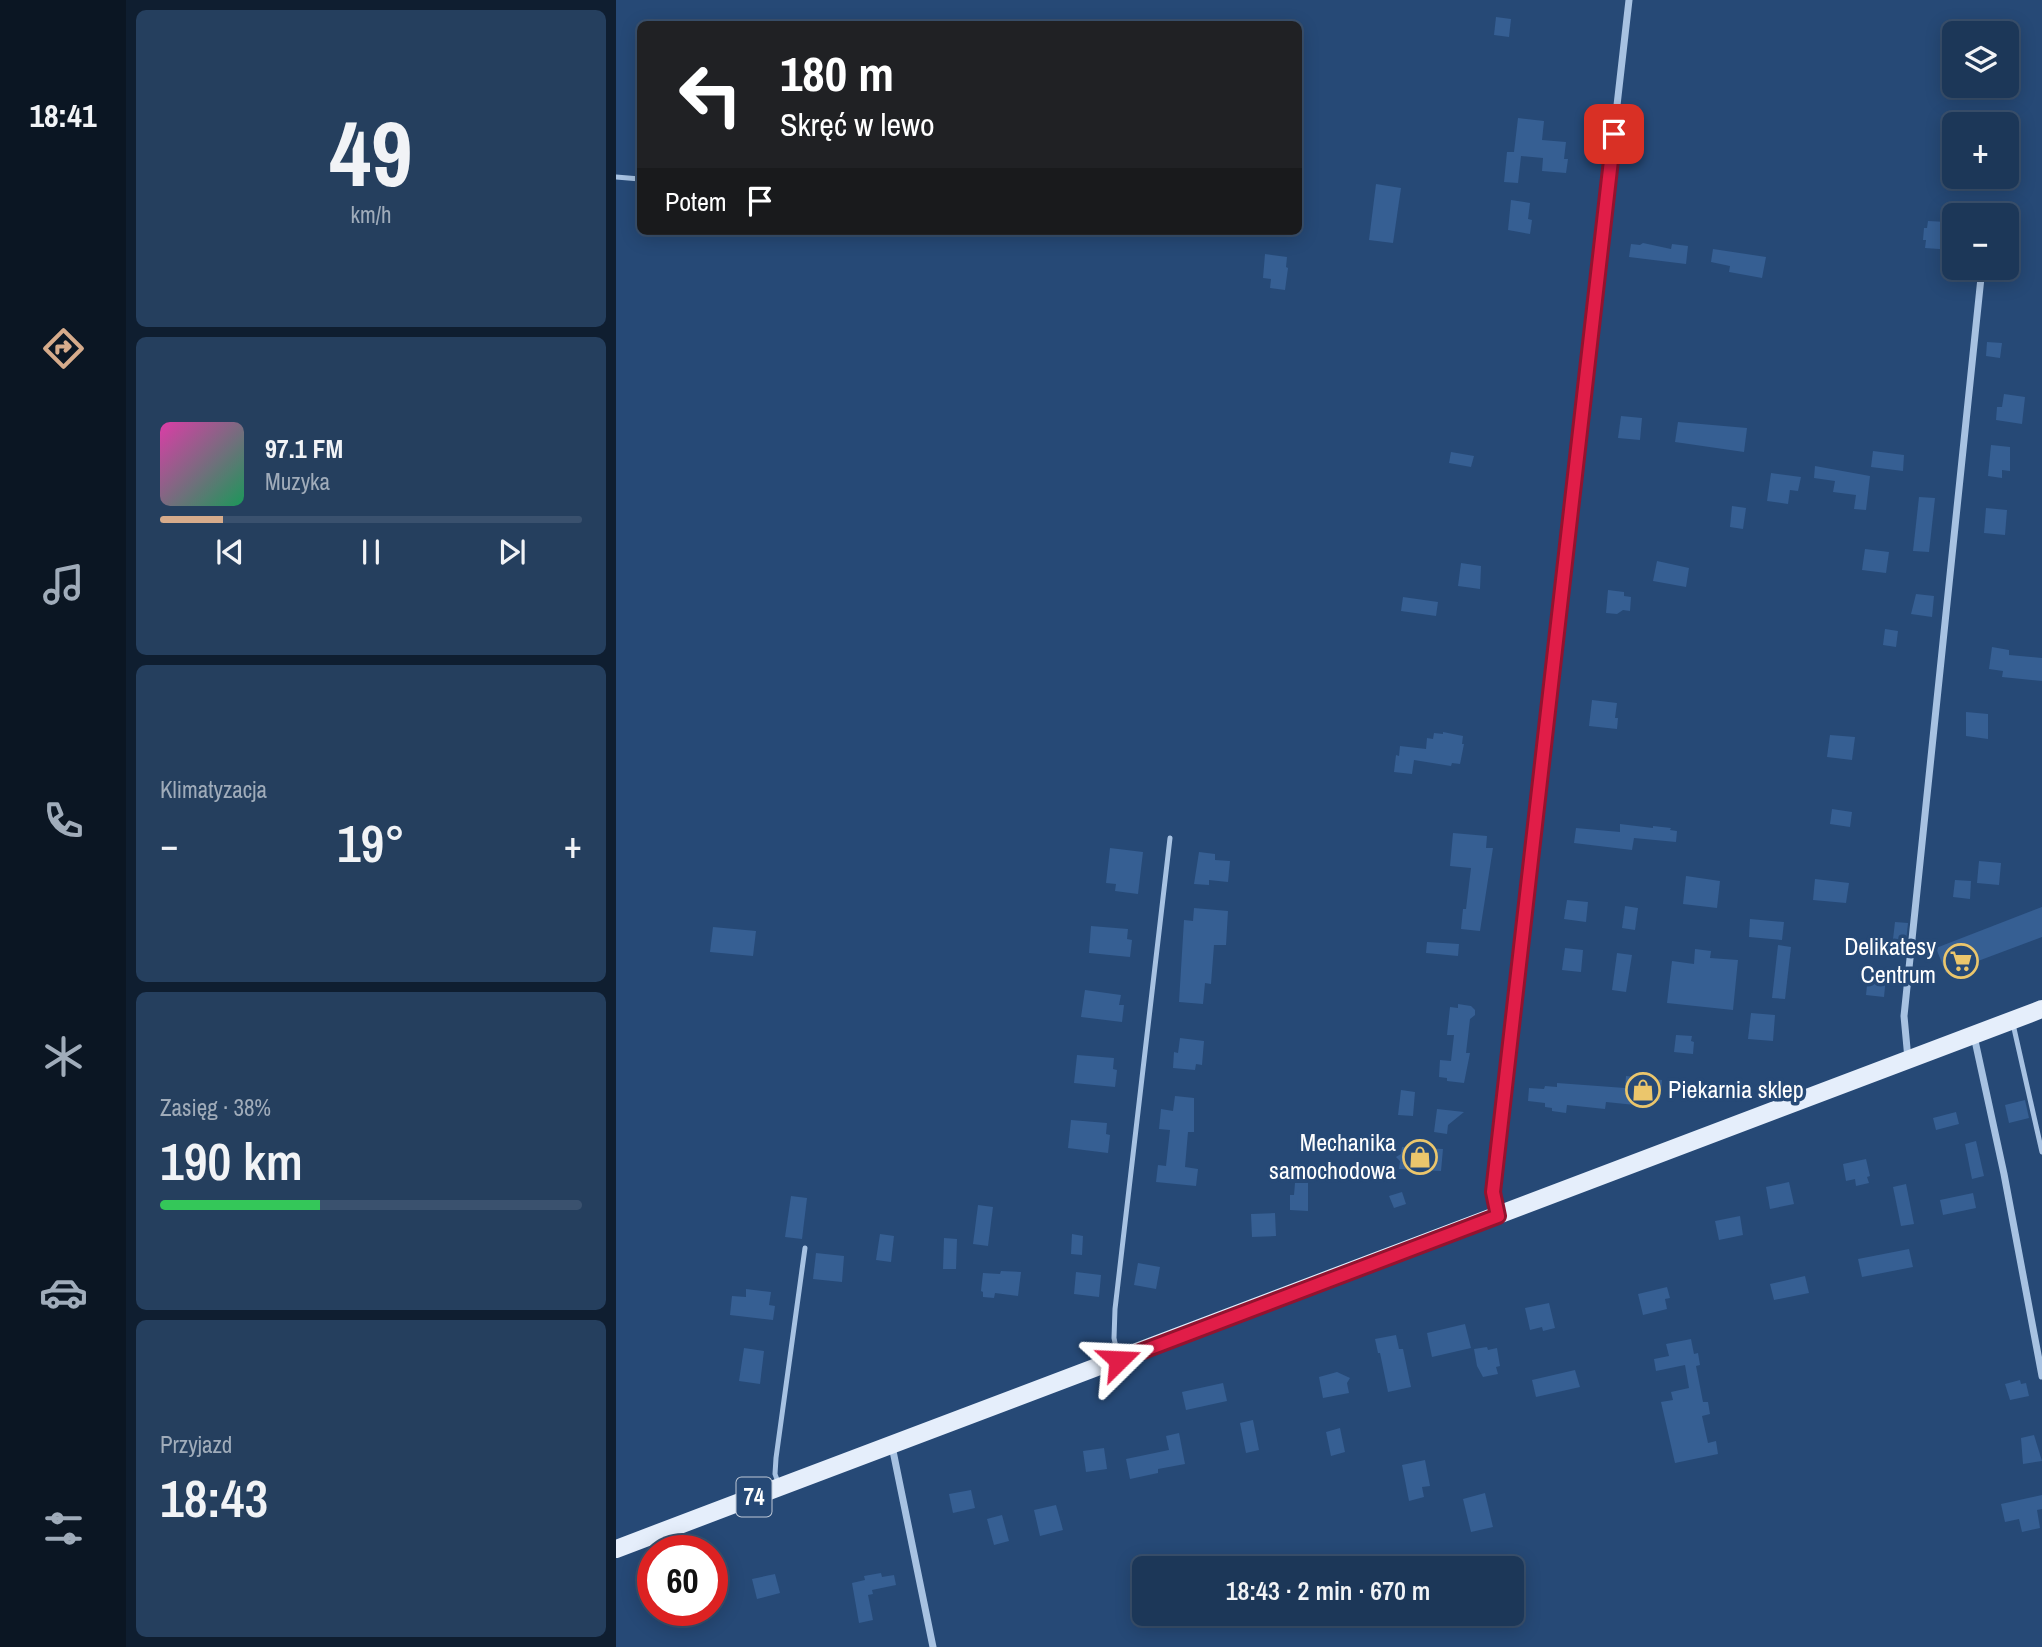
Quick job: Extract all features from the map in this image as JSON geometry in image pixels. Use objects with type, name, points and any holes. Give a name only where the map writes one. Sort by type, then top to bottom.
[{"type":"main road","name":"74","points":[[616,1549],[2042,1010]]},
{"type":"street","points":[[1498,1216],[1493,1192],[1629,0]]},
{"type":"street","points":[[1908,1060],[1904,1016],[1981,280]]},
{"type":"street","points":[[1973,1035],[2004,1174],[2042,1376]]},
{"type":"street","points":[[892,1446],[933,1647]]},
{"type":"lane","points":[[616,177],[637,179]]},
{"type":"lane","points":[[1119,1360],[1114,1338],[1115,1309],[1170,838]]},
{"type":"lane","points":[[2012,1021],[2020,1044],[2042,1152]]},
{"type":"lane","points":[[780,1488],[775,1474],[776,1458],[805,1248]]},
{"type":"building","points":[[1496,17],[1511,19],[1509,37],[1494,35]]},
{"type":"building","points":[[1518,118],[1544,121],[1542,140],[1566,142],[1566,173],[1542,171],[1543,158],[1521,156],[1518,183],[1504,182],[1507,152],[1514,152]]},
{"type":"building","points":[[1376,184],[1401,188],[1393,243],[1369,240]]},
{"type":"building","points":[[1511,200],[1530,203],[1530,234],[1508,230]]},
{"type":"building","points":[[1928,221],[1942,222],[1942,249],[1925,248],[1924,228],[1927,228]]},
{"type":"building","points":[[1643,243],[1671,249],[1672,244],[1688,246],[1686,264],[1629,257],[1631,244]]},
{"type":"building","points":[[1713,249],[1766,257],[1762,278],[1729,272],[1730,266],[1711,262]]},
{"type":"building","points":[[1265,254],[1287,257],[1285,290],[1270,288],[1271,279],[1263,278]]},
{"type":"building","points":[[1987,342],[2002,343],[2000,358],[1986,356]]},
{"type":"building","points":[[2004,394],[2025,397],[2022,424],[1996,420],[1997,407],[2002,407]]},
{"type":"building","points":[[1621,416],[1642,418],[1640,440],[1618,438]]},
{"type":"building","points":[[1678,422],[1747,428],[1744,452],[1675,442]]},
{"type":"building","points":[[1991,445],[2010,447],[2010,471],[2002,470],[2002,478],[1988,476]]},
{"type":"building","points":[[1873,451],[1904,455],[1903,471],[1871,467]]},
{"type":"building","points":[[1451,452],[1474,456],[1471,467],[1449,463]]},
{"type":"building","points":[[1815,466],[1870,476],[1866,510],[1854,509],[1856,495],[1833,492],[1835,481],[1814,478]]},
{"type":"building","points":[[1771,473],[1801,477],[1798,491],[1790,490],[1788,504],[1767,501]]},
{"type":"building","points":[[1919,497],[1935,498],[1929,552],[1913,551]]},
{"type":"building","points":[[1732,506],[1746,508],[1743,529],[1730,527]]},
{"type":"building","points":[[1986,508],[2007,510],[2005,535],[1984,533]]},
{"type":"building","points":[[1865,549],[1889,552],[1886,573],[1862,570]]},
{"type":"building","points":[[1657,561],[1689,568],[1686,587],[1653,581]]},
{"type":"building","points":[[1461,563],[1481,566],[1480,589],[1458,586]]},
{"type":"building","points":[[1608,590],[1624,592],[1624,596],[1631,597],[1630,611],[1606,613]]},
{"type":"building","points":[[1916,594],[1934,596],[1932,617],[1911,614]]},
{"type":"building","points":[[1403,597],[1438,602],[1436,616],[1401,611]]},
{"type":"building","points":[[1885,629],[1898,631],[1896,647],[1883,645]]},
{"type":"building","points":[[1992,647],[2009,650],[2009,655],[2042,658],[2042,681],[2002,677],[2003,671],[1989,669]]},
{"type":"building","points":[[1592,700],[1617,703],[1617,729],[1589,726]]},
{"type":"building","points":[[1966,712],[1988,714],[1988,739],[1966,736]]},
{"type":"building","points":[[1434,733],[1463,736],[1460,764],[1452,763],[1451,766],[1414,760],[1412,774],[1394,772],[1400,746],[1426,749],[1427,738],[1433,739]]},
{"type":"building","points":[[1830,735],[1855,737],[1852,760],[1827,757]]},
{"type":"building","points":[[1832,809],[1852,812],[1850,827],[1830,824]]},
{"type":"building","points":[[1620,824],[1671,828],[1670,830],[1677,831],[1676,842],[1634,838],[1632,850],[1574,843],[1576,828],[1620,832]]},
{"type":"building","points":[[1453,833],[1487,836],[1486,848],[1493,848],[1480,931],[1461,929],[1471,868],[1450,866]]},
{"type":"building","points":[[1110,848],[1143,852],[1138,894],[1115,891],[1116,884],[1106,883]]},
{"type":"building","points":[[1199,852],[1215,854],[1215,860],[1230,861],[1228,882],[1209,880],[1209,885],[1194,884]]},
{"type":"building","points":[[1979,861],[2001,863],[1999,885],[1977,883]]},
{"type":"building","points":[[1686,876],[1720,881],[1717,908],[1683,904]]},
{"type":"building","points":[[1815,879],[1849,883],[1846,903],[1813,900]]},
{"type":"building","points":[[1955,880],[1971,881],[1970,899],[1953,897]]},
{"type":"building","points":[[1567,900],[1588,902],[1586,922],[1564,919]]},
{"type":"building","points":[[1625,906],[1638,908],[1635,930],[1622,928]]},
{"type":"building","points":[[2042,907],[2042,937],[1946,973],[1936,948]]},
{"type":"building","points":[[1194,908],[1228,911],[1226,945],[1214,945],[1211,984],[1205,983],[1203,1004],[1179,1002],[1184,920],[1193,921]]},
{"type":"building","points":[[1750,919],[1784,922],[1782,940],[1749,937]]},
{"type":"building","points":[[1895,922],[1908,923],[1905,950],[1892,948]]},
{"type":"building","points":[[1091,926],[1128,929],[1127,939],[1132,940],[1130,957],[1089,953]]},
{"type":"building","points":[[713,927],[756,931],[753,956],[710,952]]},
{"type":"building","points":[[1427,942],[1459,944],[1458,956],[1426,953]]},
{"type":"building","points":[[1778,945],[1791,947],[1785,999],[1772,998]]},
{"type":"building","points":[[1565,948],[1583,950],[1581,972],[1562,970]]},
{"type":"building","points":[[1695,949],[1711,951],[1710,958],[1738,960],[1733,1010],[1667,1003],[1672,961],[1694,964]]},
{"type":"building","points":[[1617,953],[1632,955],[1626,992],[1612,990]]},
{"type":"building","points":[[1868,976],[1886,977],[1884,997],[1866,995]]},
{"type":"building","points":[[1085,990],[1121,995],[1119,1005],[1124,1005],[1122,1022],[1081,1017]]},
{"type":"building","points":[[1458,1004],[1471,1006],[1475,1010],[1475,1015],[1470,1019],[1466,1053],[1470,1053],[1464,1083],[1439,1077],[1440,1060],[1451,1061],[1454,1035],[1447,1035],[1450,1007],[1458,1008]]},
{"type":"building","points":[[1751,1013],[1775,1015],[1773,1041],[1748,1039]]},
{"type":"building","points":[[1676,1035],[1692,1036],[1693,1054],[1674,1052]]},
{"type":"building","points":[[1180,1038],[1204,1041],[1202,1065],[1196,1064],[1195,1070],[1173,1068],[1174,1052],[1178,1053]]},
{"type":"building","points":[[1077,1055],[1114,1058],[1113,1069],[1117,1070],[1115,1087],[1074,1083]]},
{"type":"building","points":[[1626,1076],[1662,1080],[1660,1100],[1645,1106],[1606,1102],[1605,1109],[1567,1105],[1566,1113],[1552,1111],[1552,1108],[1545,1107],[1545,1103],[1528,1101],[1529,1088],[1557,1087],[1557,1083],[1625,1088]]},
{"type":"building","points":[[1401,1090],[1415,1092],[1413,1116],[1398,1115]]},
{"type":"building","points":[[1175,1096],[1194,1098],[1194,1132],[1188,1132],[1185,1167],[1198,1169],[1196,1186],[1156,1182],[1158,1165],[1166,1166],[1170,1130],[1159,1129],[1161,1109],[1173,1111]]},
{"type":"building","points":[[2025,1100],[2029,1118],[2009,1123],[2005,1105]]},
{"type":"building","points":[[1437,1109],[1464,1112],[1448,1125],[1447,1134],[1434,1132]]},
{"type":"building","points":[[1956,1112],[1959,1124],[1936,1130],[1933,1118]]},
{"type":"building","points":[[1071,1120],[1107,1123],[1106,1134],[1110,1135],[1108,1153],[1068,1148]]},
{"type":"building","points":[[1976,1141],[1984,1176],[1972,1179],[1965,1144]]},
{"type":"building","name":"Mechanika samochodowa","points":[[1402,1147],[1443,1149],[1441,1171],[1399,1169],[1400,1161],[1396,1157],[1401,1154]]},
{"type":"building","points":[[1866,1159],[1869,1183],[1856,1186],[1855,1179],[1846,1181],[1843,1164]]},
{"type":"building","points":[[1789,1182],[1794,1204],[1770,1209],[1766,1187]]},
{"type":"building","points":[[1295,1183],[1308,1183],[1308,1211],[1290,1210],[1290,1195],[1294,1195]]},
{"type":"building","points":[[1906,1184],[1914,1224],[1901,1226],[1893,1187]]},
{"type":"building","points":[[1402,1192],[1406,1204],[1394,1208],[1389,1196]]},
{"type":"building","points":[[1973,1193],[1976,1208],[1943,1215],[1940,1200]]},
{"type":"building","points":[[791,1196],[807,1198],[802,1239],[785,1237]]},
{"type":"building","points":[[978,1205],[993,1207],[988,1246],[973,1244]]},
{"type":"building","points":[[1275,1213],[1276,1236],[1252,1237],[1251,1214]]},
{"type":"building","points":[[1740,1216],[1743,1235],[1719,1240],[1715,1221]]},
{"type":"building","points":[[880,1234],[894,1236],[891,1262],[876,1260]]},
{"type":"building","points":[[1072,1234],[1083,1236],[1082,1255],[1071,1254]]},
{"type":"building","points":[[944,1238],[957,1239],[956,1269],[943,1269]]},
{"type":"building","points":[[1909,1249],[1913,1267],[1862,1277],[1858,1259]]},
{"type":"building","points":[[816,1253],[844,1256],[842,1282],[813,1279]]},
{"type":"building","points":[[1138,1263],[1160,1267],[1156,1289],[1134,1285]]},
{"type":"building","points":[[1001,1271],[1021,1272],[1018,1296],[995,1293],[994,1298],[983,1297],[983,1273],[1000,1274]]},
{"type":"building","points":[[1076,1272],[1101,1275],[1099,1297],[1074,1294]]},
{"type":"building","points":[[1805,1276],[1809,1293],[1774,1300],[1770,1284]]},
{"type":"building","points":[[1667,1287],[1670,1298],[1665,1299],[1667,1309],[1643,1315],[1638,1294]]},
{"type":"building","points":[[746,1289],[771,1292],[769,1305],[775,1306],[773,1320],[730,1315],[732,1296],[746,1297]]},
{"type":"building","points":[[1549,1303],[1555,1328],[1530,1330],[1525,1308]]},
{"type":"building","points":[[1465,1324],[1471,1348],[1432,1357],[1427,1333]]},
{"type":"building","points":[[1396,1335],[1399,1349],[1403,1349],[1411,1387],[1388,1392],[1375,1339]]},
{"type":"building","points":[[1691,1339],[1694,1354],[1698,1353],[1700,1365],[1696,1366],[1703,1402],[1708,1402],[1710,1414],[1702,1416],[1708,1443],[1716,1441],[1718,1454],[1675,1463],[1661,1402],[1673,1400],[1671,1392],[1689,1388],[1685,1365],[1656,1371],[1654,1359],[1669,1356],[1666,1344]]},
{"type":"building","points":[[1487,1347],[1488,1350],[1497,1348],[1500,1366],[1496,1367],[1498,1374],[1483,1377],[1477,1366],[1474,1349]]},
{"type":"building","points":[[744,1348],[764,1351],[760,1384],[739,1381]]},
{"type":"building","points":[[1575,1370],[1580,1387],[1536,1397],[1532,1380]]},
{"type":"building","points":[[1337,1372],[1350,1378],[1347,1383],[1349,1393],[1323,1398],[1319,1377]]},
{"type":"building","points":[[2020,1380],[2021,1384],[2026,1383],[2029,1396],[2010,1400],[2005,1384]]},
{"type":"building","points":[[1223,1383],[1227,1401],[1186,1410],[1182,1392]]},
{"type":"building","points":[[1253,1420],[1259,1450],[1246,1453],[1240,1423]]},
{"type":"building","points":[[1340,1428],[1345,1452],[1331,1456],[1326,1432]]},
{"type":"building","points":[[1179,1433],[1185,1464],[1158,1469],[1158,1473],[1130,1479],[1126,1459],[1169,1450],[1166,1436]]},
{"type":"building","points":[[2034,1435],[2042,1461],[2023,1464],[2021,1438]]},
{"type":"building","points":[[1104,1448],[1107,1469],[1086,1472],[1083,1451]]},
{"type":"building","points":[[1425,1460],[1430,1486],[1422,1487],[1424,1497],[1409,1501],[1402,1465]]},
{"type":"building","points":[[971,1490],[975,1508],[953,1513],[949,1494]]},
{"type":"building","points":[[1485,1493],[1493,1527],[1471,1532],[1463,1499]]},
{"type":"building","points":[[2042,1495],[2042,1509],[2037,1510],[2040,1528],[2022,1532],[2019,1519],[2005,1522],[2001,1504]]},
{"type":"building","points":[[1056,1505],[1063,1530],[1040,1536],[1034,1510]]},
{"type":"building","points":[[1002,1515],[1009,1541],[994,1545],[987,1519]]},
{"type":"building","points":[[881,1573],[882,1577],[894,1575],[896,1585],[872,1590],[873,1594],[868,1595],[873,1620],[859,1623],[852,1583],[865,1580],[864,1576]]},
{"type":"building","points":[[775,1574],[780,1593],[757,1599],[752,1579]]},
{"type":"place","name":"Delikatesy Centrum","points":[[1961,961]]},
{"type":"place","name":"Piekarnia sklep","points":[[1643,1090]]},
{"type":"place","name":"Mechanika samochodowa","points":[[1420,1157]]},
{"type":"route","points":[[1119,1360],[1498,1216],[1493,1192],[1614,134]]}]
